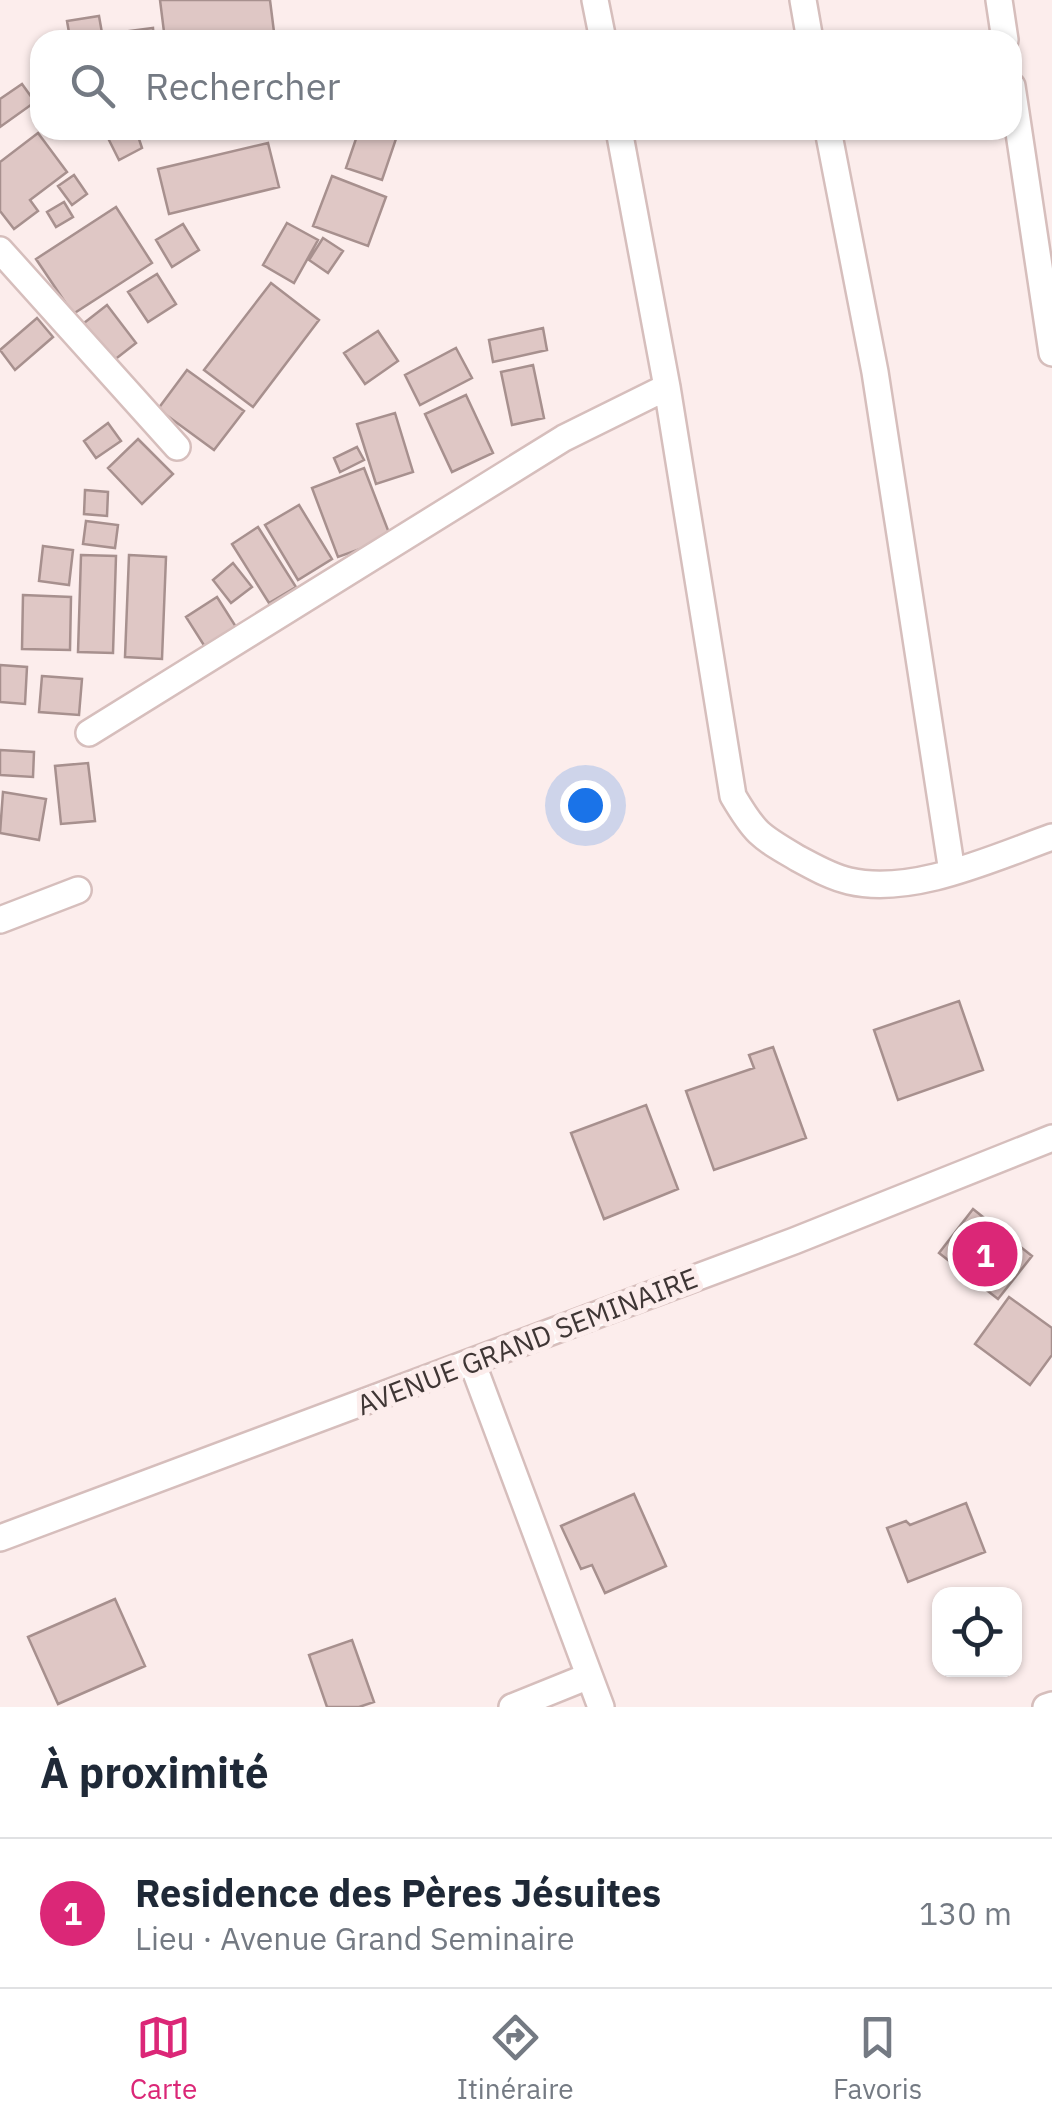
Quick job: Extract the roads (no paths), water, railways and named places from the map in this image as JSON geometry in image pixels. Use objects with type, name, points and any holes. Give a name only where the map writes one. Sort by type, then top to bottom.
[{"type":"street","points":[[595,0],[600,30]]},
{"type":"street","points":[[802,0],[808,30]]},
{"type":"street","points":[[999,0],[1004,30]]},
{"type":"street","points":[[621,140],[667,387],[732,796],[754,833],[817,869],[848,881],[884,886],[952,872],[1052,837]]},
{"type":"street","points":[[830,140],[875,372],[952,872]]},
{"type":"street","points":[[1020,140],[1052,354]]},
{"type":"street","points":[[0,250],[176,447]]},
{"type":"street","points":[[90,733],[564,438],[667,387]]},
{"type":"street","points":[[0,920],[78,890]]},
{"type":"street","name":"AVENUE GRAND SEMINAIRE","points":[[0,1538],[794,1241],[1052,1138]]},
{"type":"street","points":[[472,1362],[601,1707]]},
{"type":"street","points":[[512,1707],[589,1676]]},
{"type":"place","name":"Residence des Pères Jésuites","points":[[985,1254]]}]
